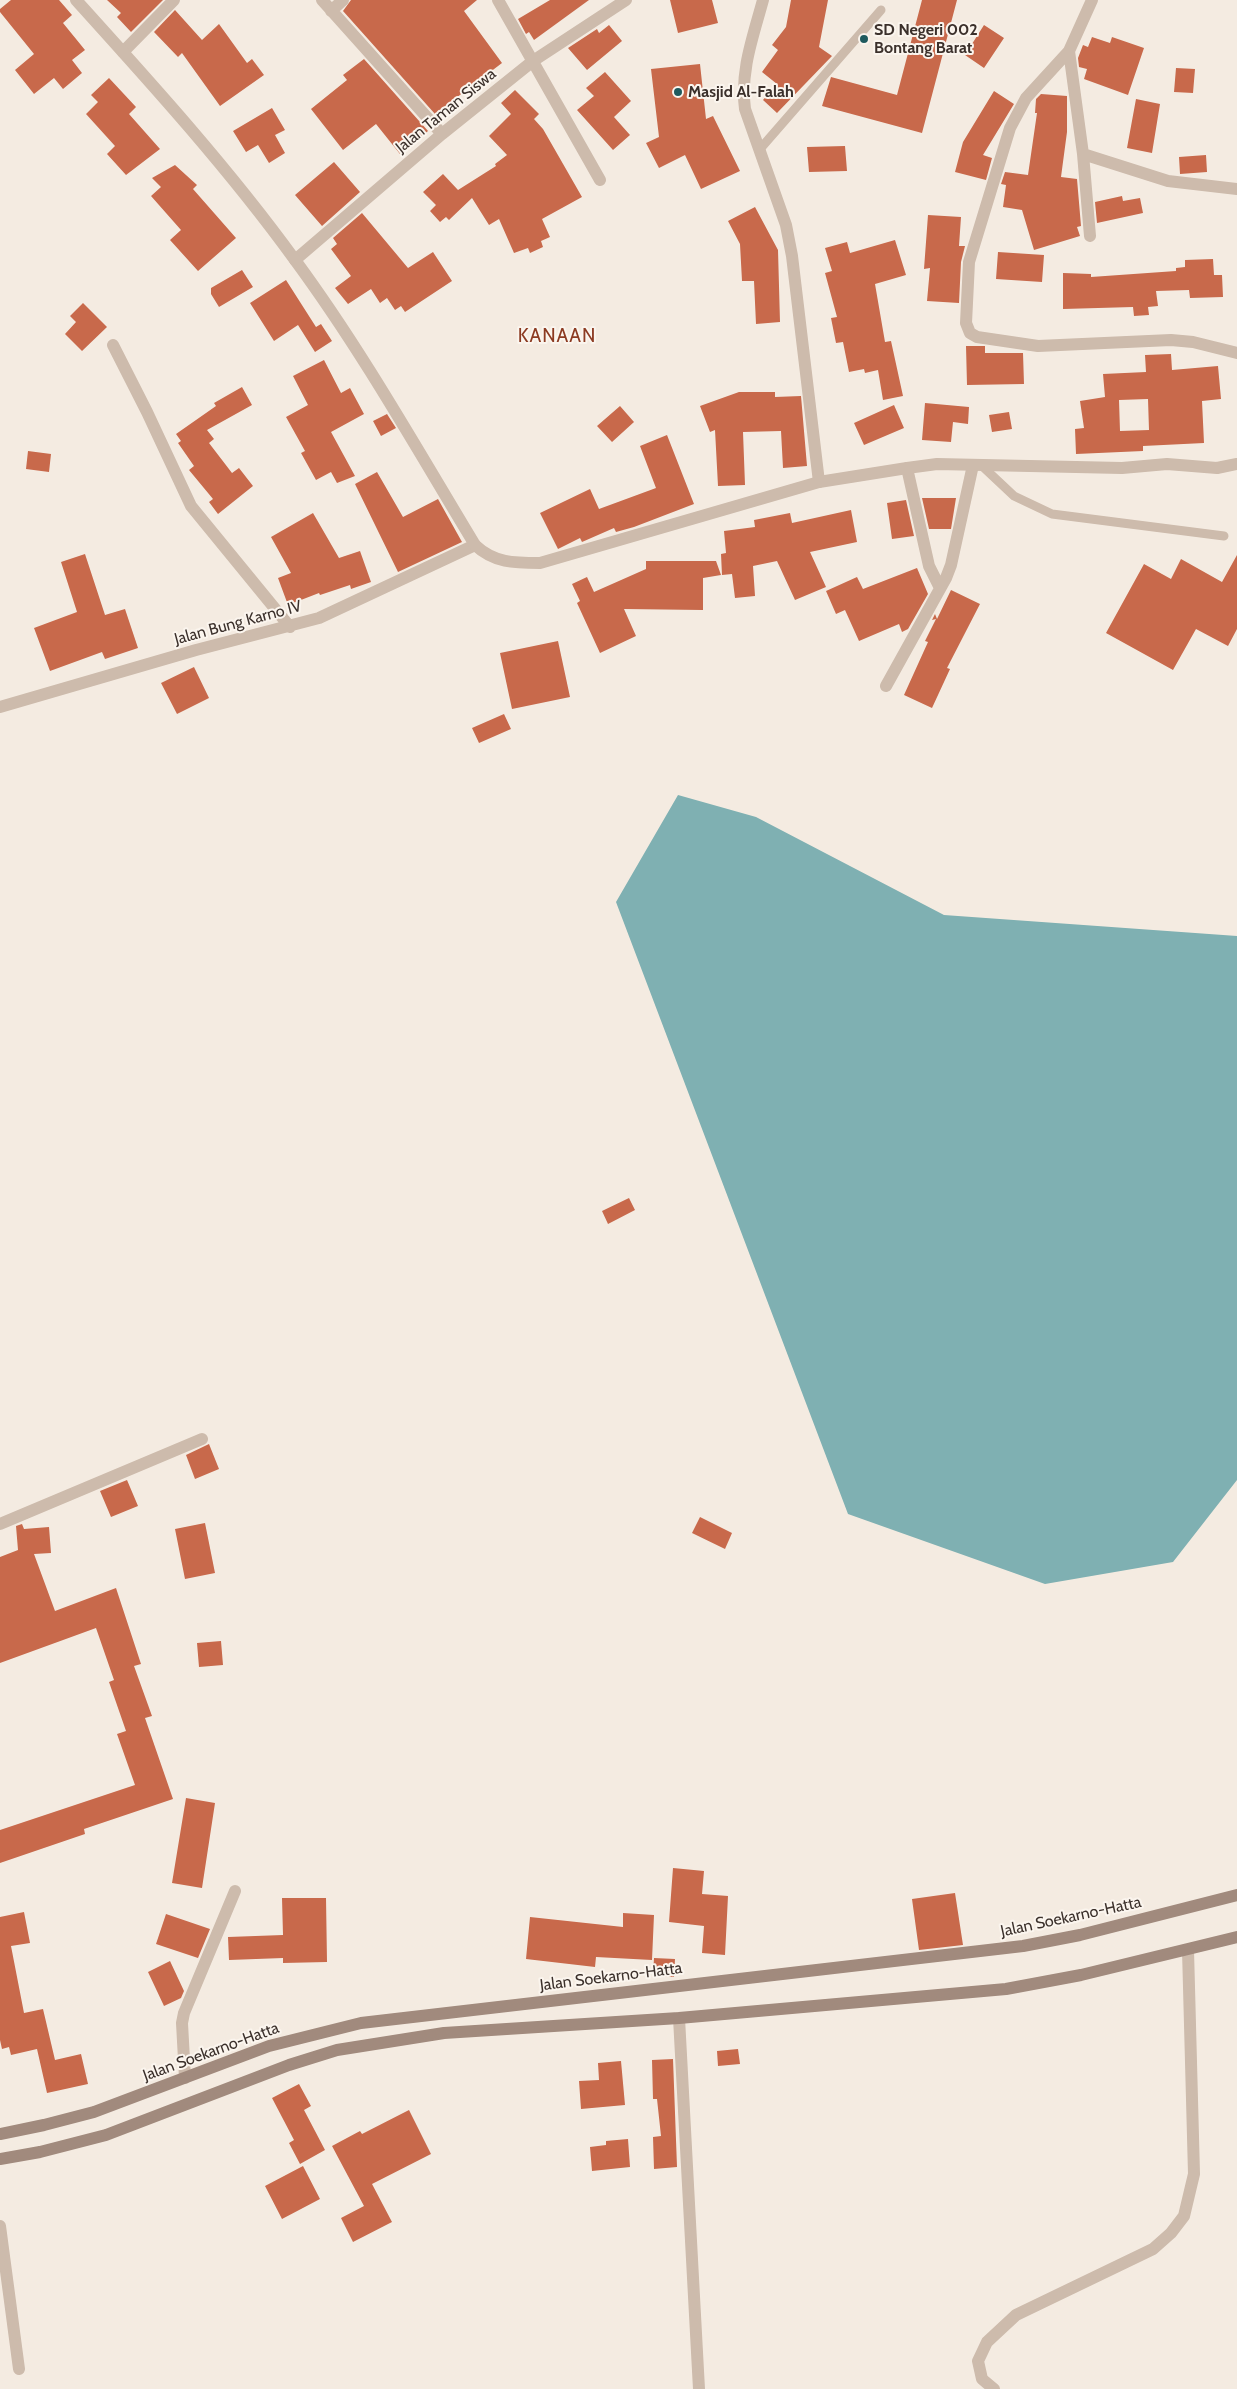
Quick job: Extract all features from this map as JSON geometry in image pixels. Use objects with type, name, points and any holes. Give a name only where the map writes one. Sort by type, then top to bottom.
[{"type":"main road","name":"Jalan Soekarno-Hatta","points":[[0,2134],[94,2112],[269,2046],[361,2023],[1023,1946],[1080,1935],[1237,1896]]},
{"type":"main road","points":[[0,2159],[40,2152],[106,2135],[289,2065],[337,2050],[444,2033],[679,2018],[1006,1989],[1081,1975],[1237,1937]]},
{"type":"street","points":[[76,0],[204,147],[295,260],[359,352],[474,545],[486,555],[500,561],[540,563],[819,482],[937,464],[1122,468],[1168,464],[1217,468],[1237,464]]},
{"type":"street","points":[[123,52],[174,0]]},
{"type":"street","points":[[322,0],[442,134]]},
{"type":"street","points":[[331,11],[344,0]]},
{"type":"street","points":[[498,0],[600,180]]},
{"type":"street","name":"Jalan Taman Siswa","points":[[295,260],[442,134],[533,61],[626,0]]},
{"type":"street","points":[[763,0],[743,71],[742,90],[745,109],[786,225],[792,256],[819,482]]},
{"type":"street","points":[[1092,0],[1069,51],[1026,98],[1010,128],[969,262],[966,323],[968,330],[976,337],[1038,346],[1171,340],[1192,342],[1237,353]]},
{"type":"street","points":[[1069,51],[1090,236]]},
{"type":"street","points":[[1082,154],[1168,181],[1237,189]]},
{"type":"street","points":[[113,345],[148,412],[191,506],[290,628]]},
{"type":"street","points":[[886,686],[940,588],[951,564],[977,465]]},
{"type":"street","points":[[907,468],[929,566],[940,588]]},
{"type":"street","name":"Jalan Bung Karno IV","points":[[0,707],[196,650],[290,628],[343,609],[474,545]]},
{"type":"street","points":[[0,1524],[202,1439]]},
{"type":"street","points":[[185,2078],[182,2023],[184,2013],[235,1892]]},
{"type":"street","points":[[994,2389],[982,2379],[978,2361],[987,2342],[1016,2315],[1153,2249],[1172,2233],[1184,2216],[1194,2174],[1188,1950]]},
{"type":"street","points":[[679,2018],[699,2389]]},
{"type":"street","points":[[0,2226],[19,2369]]},
{"type":"lane","points":[[760,149],[881,10]]},
{"type":"lane","points":[[977,465],[1014,496],[1052,514],[1224,536]]},
{"type":"water","points":[[678,795],[756,817],[944,915],[1237,936],[1237,1480],[1173,1562],[1045,1584],[848,1514],[616,902]]},
{"type":"building","points":[[11,0],[59,0],[72,15],[63,23],[85,50],[72,60],[82,73],[63,89],[54,78],[34,94],[15,70],[34,54],[0,12],[0,9]]},
{"type":"building","points":[[107,0],[163,0],[131,32],[117,17],[121,13]]},
{"type":"building","points":[[351,0],[477,0],[464,11],[502,63],[435,114],[343,11]]},
{"type":"building","points":[[550,0],[589,0],[534,40],[529,32],[526,34],[518,19]]},
{"type":"building","points":[[670,0],[712,0],[718,23],[678,33]]},
{"type":"building","points":[[791,0],[828,0],[819,47],[832,56],[777,113],[763,100],[777,84],[762,72],[778,50],[772,45],[786,27]]},
{"type":"building","points":[[922,0],[957,0],[922,133],[822,106],[831,77],[897,95]]},
{"type":"building","points":[[175,10],[202,40],[219,24],[247,63],[252,59],[264,75],[220,106],[182,53],[178,57],[154,32]]},
{"type":"building","points":[[609,25],[622,41],[587,70],[568,48],[597,29],[599,33]]},
{"type":"building","points":[[984,25],[1004,38],[984,68],[965,55]]},
{"type":"building","points":[[1092,37],[1110,43],[1112,37],[1144,48],[1128,95],[1084,79],[1087,69],[1079,67],[1078,58],[1083,45],[1088,47]]},
{"type":"building","points":[[364,59],[428,131],[400,154],[376,124],[343,150],[311,109],[347,80],[343,75]]},
{"type":"building","points":[[700,64],[706,119],[713,116],[740,171],[701,189],[685,155],[659,168],[646,143],[659,137],[651,69]]},
{"type":"building","points":[[1176,68],[1195,69],[1193,93],[1174,92]]},
{"type":"building","points":[[605,72],[631,101],[614,117],[630,135],[613,150],[577,110],[594,96],[586,88]]},
{"type":"building","points":[[109,78],[136,107],[129,114],[160,149],[126,175],[107,154],[115,146],[86,114],[98,102],[91,95]]},
{"type":"building","points":[[515,90],[539,114],[534,119],[543,129],[582,197],[542,219],[550,237],[541,241],[543,247],[530,253],[528,248],[514,253],[499,219],[489,225],[472,198],[449,220],[446,217],[440,222],[430,211],[436,205],[423,192],[443,174],[458,190],[496,166],[495,164],[507,155],[489,136],[511,114],[501,103]]},
{"type":"building","points":[[994,91],[1014,104],[983,155],[992,158],[986,180],[955,172],[963,142]]},
{"type":"building","points":[[1041,94],[1067,96],[1067,132],[1061,177],[1077,179],[1081,226],[1077,227],[1080,236],[1034,250],[1022,210],[1003,207],[1006,185],[1001,184],[1005,172],[1028,175],[1037,113],[1035,113],[1036,99]]},
{"type":"building","points":[[1136,99],[1160,104],[1152,153],[1127,148]]},
{"type":"building","points":[[272,108],[285,130],[275,135],[285,153],[269,163],[258,145],[246,152],[233,131]]},
{"type":"building","points":[[845,146],[847,171],[809,172],[807,147]]},
{"type":"building","points":[[1206,155],[1207,172],[1180,174],[1179,157]]},
{"type":"building","points":[[334,162],[360,192],[322,226],[295,195]]},
{"type":"building","points":[[175,165],[197,185],[193,189],[236,238],[198,271],[170,240],[181,230],[151,196],[161,187],[152,178]]},
{"type":"building","points":[[1122,196],[1123,201],[1140,198],[1143,213],[1097,223],[1095,202]]},
{"type":"building","points":[[755,207],[778,250],[780,322],[756,324],[754,281],[742,281],[740,244],[728,221]]},
{"type":"building","points":[[362,213],[408,268],[433,252],[452,281],[405,312],[401,306],[395,310],[387,298],[380,303],[371,289],[348,304],[335,288],[351,276],[331,249],[337,244],[333,238]]},
{"type":"building","points":[[928,215],[961,217],[959,246],[965,246],[961,262],[959,303],[927,301],[930,268],[924,269]]},
{"type":"building","points":[[895,240],[906,275],[875,284],[885,342],[891,341],[903,396],[883,400],[878,370],[865,373],[864,369],[849,372],[843,342],[836,343],[831,318],[837,317],[825,273],[832,271],[825,248],[847,242],[850,253]]},
{"type":"building","points":[[998,252],[1044,255],[1042,282],[996,279]]},
{"type":"building","points":[[1213,259],[1214,275],[1222,275],[1223,297],[1190,298],[1189,290],[1156,291],[1158,306],[1148,307],[1149,315],[1134,316],[1133,307],[1063,309],[1063,273],[1091,274],[1091,277],[1176,271],[1176,268],[1185,267],[1185,260]]},
{"type":"building","points":[[242,270],[253,287],[219,307],[211,294],[211,288]]},
{"type":"building","points":[[286,280],[316,327],[321,324],[332,341],[315,352],[298,325],[274,341],[250,303]]},
{"type":"building","points":[[83,303],[107,327],[82,351],[65,334],[76,322],[70,316]]},
{"type":"building","points":[[966,346],[985,346],[985,353],[1023,353],[1024,384],[967,385]]},
{"type":"building","points":[[1171,354],[1172,370],[1218,366],[1221,399],[1202,401],[1204,443],[1143,446],[1143,451],[1076,454],[1075,429],[1084,428],[1080,401],[1105,397],[1103,374],[1146,372],[1145,355]],"holes":[[[1148,399],[1149,430],[1120,431],[1119,400]]]},
{"type":"building","points":[[324,360],[341,393],[350,388],[364,414],[331,432],[355,476],[337,483],[331,472],[316,480],[301,453],[305,451],[286,417],[308,405],[293,376]]},
{"type":"building","points":[[242,387],[252,405],[207,430],[214,439],[209,443],[232,473],[239,468],[253,486],[218,514],[209,502],[213,499],[189,470],[194,466],[178,443],[181,441],[176,434],[216,406],[214,403]]},
{"type":"building","points":[[739,392],[775,392],[775,397],[801,396],[807,466],[783,468],[781,431],[743,432],[745,485],[718,486],[715,430],[710,432],[700,406]]},
{"type":"building","points":[[925,403],[969,407],[968,424],[953,422],[951,442],[922,440]]},
{"type":"building","points":[[894,405],[904,428],[864,445],[854,423]]},
{"type":"building","points":[[620,406],[634,422],[612,442],[597,426]]},
{"type":"building","points":[[1009,412],[1012,429],[992,432],[989,415]]},
{"type":"building","points":[[387,414],[396,428],[381,436],[373,421]]},
{"type":"building","points":[[667,435],[694,504],[634,527],[616,532],[614,528],[582,542],[580,538],[558,549],[540,513],[590,489],[599,509],[656,488],[640,446]]},
{"type":"building","points":[[28,451],[51,454],[49,472],[26,469]]},
{"type":"building","points":[[377,472],[403,517],[438,499],[462,542],[398,572],[355,484]]},
{"type":"building","points":[[922,498],[956,498],[951,529],[929,529]]},
{"type":"building","points":[[906,500],[914,536],[892,539],[887,503]]},
{"type":"building","points":[[851,510],[857,542],[810,552],[826,587],[795,600],[777,561],[753,566],[755,596],[735,598],[732,574],[722,575],[721,554],[726,553],[724,531],[755,527],[754,520],[790,513],[792,523]]},
{"type":"building","points":[[313,513],[339,558],[360,551],[371,582],[351,589],[350,585],[320,595],[319,593],[288,605],[278,578],[291,573],[271,537]]},
{"type":"building","points":[[85,554],[105,615],[125,609],[138,648],[105,659],[102,652],[50,671],[34,628],[77,612],[61,562]]},
{"type":"building","points":[[1237,555],[1237,629],[1228,646],[1196,629],[1173,670],[1106,633],[1144,564],[1171,579],[1181,559],[1222,582]]},
{"type":"building","points":[[646,561],[716,561],[721,575],[703,578],[703,610],[624,609],[636,636],[600,653],[577,603],[580,601],[572,584],[587,577],[594,592],[646,569]]},
{"type":"building","points":[[917,568],[928,594],[908,629],[902,632],[899,624],[859,641],[845,610],[836,614],[826,591],[857,577],[863,589]]},
{"type":"building","points":[[951,590],[980,604],[947,668],[950,669],[932,708],[904,695],[928,642],[925,641],[936,619],[932,620],[935,614],[937,619]]},
{"type":"building","points":[[558,641],[570,697],[512,709],[500,653]]},
{"type":"building","points":[[194,667],[209,698],[177,714],[161,683]]},
{"type":"building","points":[[504,714],[511,729],[479,743],[472,728]]},
{"type":"building","points":[[629,1198],[635,1210],[608,1224],[602,1211]]},
{"type":"building","points":[[209,1444],[219,1469],[195,1479],[186,1455]]},
{"type":"building","points":[[127,1480],[138,1506],[111,1517],[100,1491]]},
{"type":"building","points":[[700,1517],[732,1533],[725,1549],[692,1533]]},
{"type":"building","points":[[205,1523],[215,1573],[185,1579],[175,1529]]},
{"type":"building","points":[[22,1524],[24,1529],[49,1527],[51,1553],[34,1554],[55,1611],[116,1588],[141,1664],[134,1666],[152,1716],[145,1718],[173,1799],[84,1829],[85,1834],[0,1863],[0,1830],[135,1785],[117,1734],[126,1731],[109,1682],[114,1680],[96,1628],[0,1663],[0,1557],[18,1550],[16,1526]]},
{"type":"building","points":[[221,1641],[223,1665],[199,1667],[197,1643]]},
{"type":"building","points":[[186,1798],[215,1803],[202,1888],[172,1883]]},
{"type":"building","points":[[673,1868],[704,1871],[702,1894],[728,1896],[725,1955],[702,1953],[704,1926],[669,1922]]},
{"type":"building","points":[[955,1893],[963,1945],[919,1950],[912,1899]]},
{"type":"building","points":[[282,1898],[326,1898],[327,1962],[283,1963],[283,1958],[229,1960],[228,1937],[283,1935]]},
{"type":"building","points":[[24,1912],[30,1943],[11,1946],[24,2013],[43,2009],[55,2060],[81,2054],[88,2084],[47,2093],[37,2049],[11,2055],[9,2047],[2,2049],[0,2040],[0,1917]]},
{"type":"building","points":[[623,1913],[654,1915],[652,1960],[596,1957],[595,1967],[526,1959],[530,1917],[623,1927]]},
{"type":"building","points":[[166,1914],[210,1929],[198,1958],[156,1944]]},
{"type":"building","points":[[654,1958],[675,1959],[674,1977],[653,1976]]},
{"type":"building","points":[[170,1961],[184,1991],[181,1998],[164,2006],[148,1972]]},
{"type":"building","points":[[738,2049],[740,2064],[718,2066],[717,2051]]},
{"type":"building","points":[[673,2059],[677,2167],[654,2169],[653,2137],[661,2136],[657,2099],[653,2099],[652,2060]]},
{"type":"building","points":[[621,2061],[625,2105],[581,2109],[579,2081],[599,2080],[598,2063]]},
{"type":"building","points":[[299,2084],[311,2106],[304,2110],[325,2150],[300,2164],[289,2143],[294,2140],[272,2098]]},
{"type":"building","points":[[409,2110],[431,2154],[372,2184],[392,2222],[353,2242],[341,2218],[364,2206],[332,2146],[360,2131],[362,2134]]},
{"type":"building","points":[[628,2139],[630,2167],[592,2171],[590,2147],[606,2145],[606,2141]]},
{"type":"building","points":[[303,2166],[320,2199],[282,2219],[265,2186]]},
{"type":"place","name":"SD Negeri 002 Bontang Barat","points":[[864,39]]},
{"type":"place","name":"Masjid Al-Falah","points":[[678,92]]},
{"type":"district","name":"KANAAN","points":[[557,336]]}]
